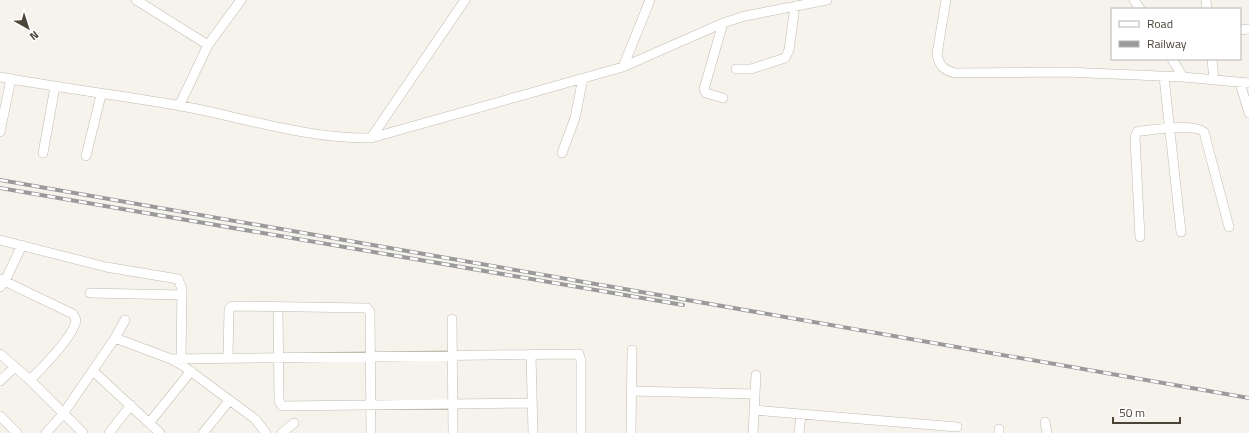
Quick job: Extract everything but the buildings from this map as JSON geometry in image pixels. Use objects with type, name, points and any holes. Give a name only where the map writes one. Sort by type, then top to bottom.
[{"type":"street","points":[[136,0],[208,45]]},
{"type":"street","points":[[179,106],[208,45],[241,0]]},
{"type":"street","points":[[371,138],[465,0]]},
{"type":"street","points":[[623,67],[650,0]]},
{"type":"street","points":[[0,77],[101,95],[179,106],[330,137],[371,138],[623,67],[723,23],[745,16],[828,0]]},
{"type":"street","points":[[946,0],[937,54],[939,63],[948,71],[955,73],[1066,72],[1183,77],[1245,83],[1249,113]]},
{"type":"street","points":[[736,70],[751,69],[785,58],[789,50],[795,6]]},
{"type":"street","points":[[723,23],[704,90],[723,98]]},
{"type":"street","points":[[1173,60],[1183,77]]},
{"type":"street","points":[[1212,60],[1214,80]]},
{"type":"street","points":[[1164,76],[1180,232]]},
{"type":"street","points":[[562,153],[575,118],[583,78]]},
{"type":"street","points":[[0,132],[11,79]]},
{"type":"street","points":[[43,153],[55,87]]},
{"type":"street","points":[[86,156],[101,95]]},
{"type":"street","points":[[1140,237],[1135,135],[1140,131],[1170,128],[1199,128],[1204,132],[1229,227]]},
{"type":"street","points":[[0,240],[106,267],[175,278],[180,282],[182,295],[181,359]]},
{"type":"street","points":[[22,245],[2,282],[73,314],[76,320],[74,327],[56,352],[30,380]]},
{"type":"street","points":[[90,293],[182,295]]},
{"type":"street","points":[[228,358],[228,311],[230,307],[367,308],[370,312],[371,433]]},
{"type":"street","points":[[278,307],[279,401],[282,406],[532,403]]},
{"type":"street","points":[[452,319],[454,404],[453,433]]},
{"type":"street","points":[[46,433],[64,414],[115,338],[125,320]]},
{"type":"street","points":[[115,338],[171,359],[191,371],[255,419],[266,433]]},
{"type":"street","points":[[631,433],[632,350]]},
{"type":"street","points":[[0,354],[30,380],[83,433]]},
{"type":"street","points":[[171,359],[452,354],[579,354],[581,361],[581,433]]},
{"type":"street","points":[[531,354],[533,433]]},
{"type":"street","points":[[0,381],[14,367]]},
{"type":"street","points":[[93,371],[150,422],[160,433]]},
{"type":"street","points":[[150,422],[191,371]]},
{"type":"street","points":[[753,433],[756,375]]},
{"type":"street","points":[[632,391],[755,394]]},
{"type":"street","points":[[203,433],[229,401]]},
{"type":"street","points":[[109,433],[131,405]]},
{"type":"street","points":[[754,410],[957,428]]},
{"type":"street","points":[[799,433],[801,414]]},
{"type":"street","points":[[0,416],[17,433]]},
{"type":"street","points":[[1045,422],[1047,433]]},
{"type":"street","points":[[282,433],[294,423]]},
{"type":"railway","points":[[0,180],[1249,398]]},
{"type":"railway","points":[[0,188],[683,305]]}]
